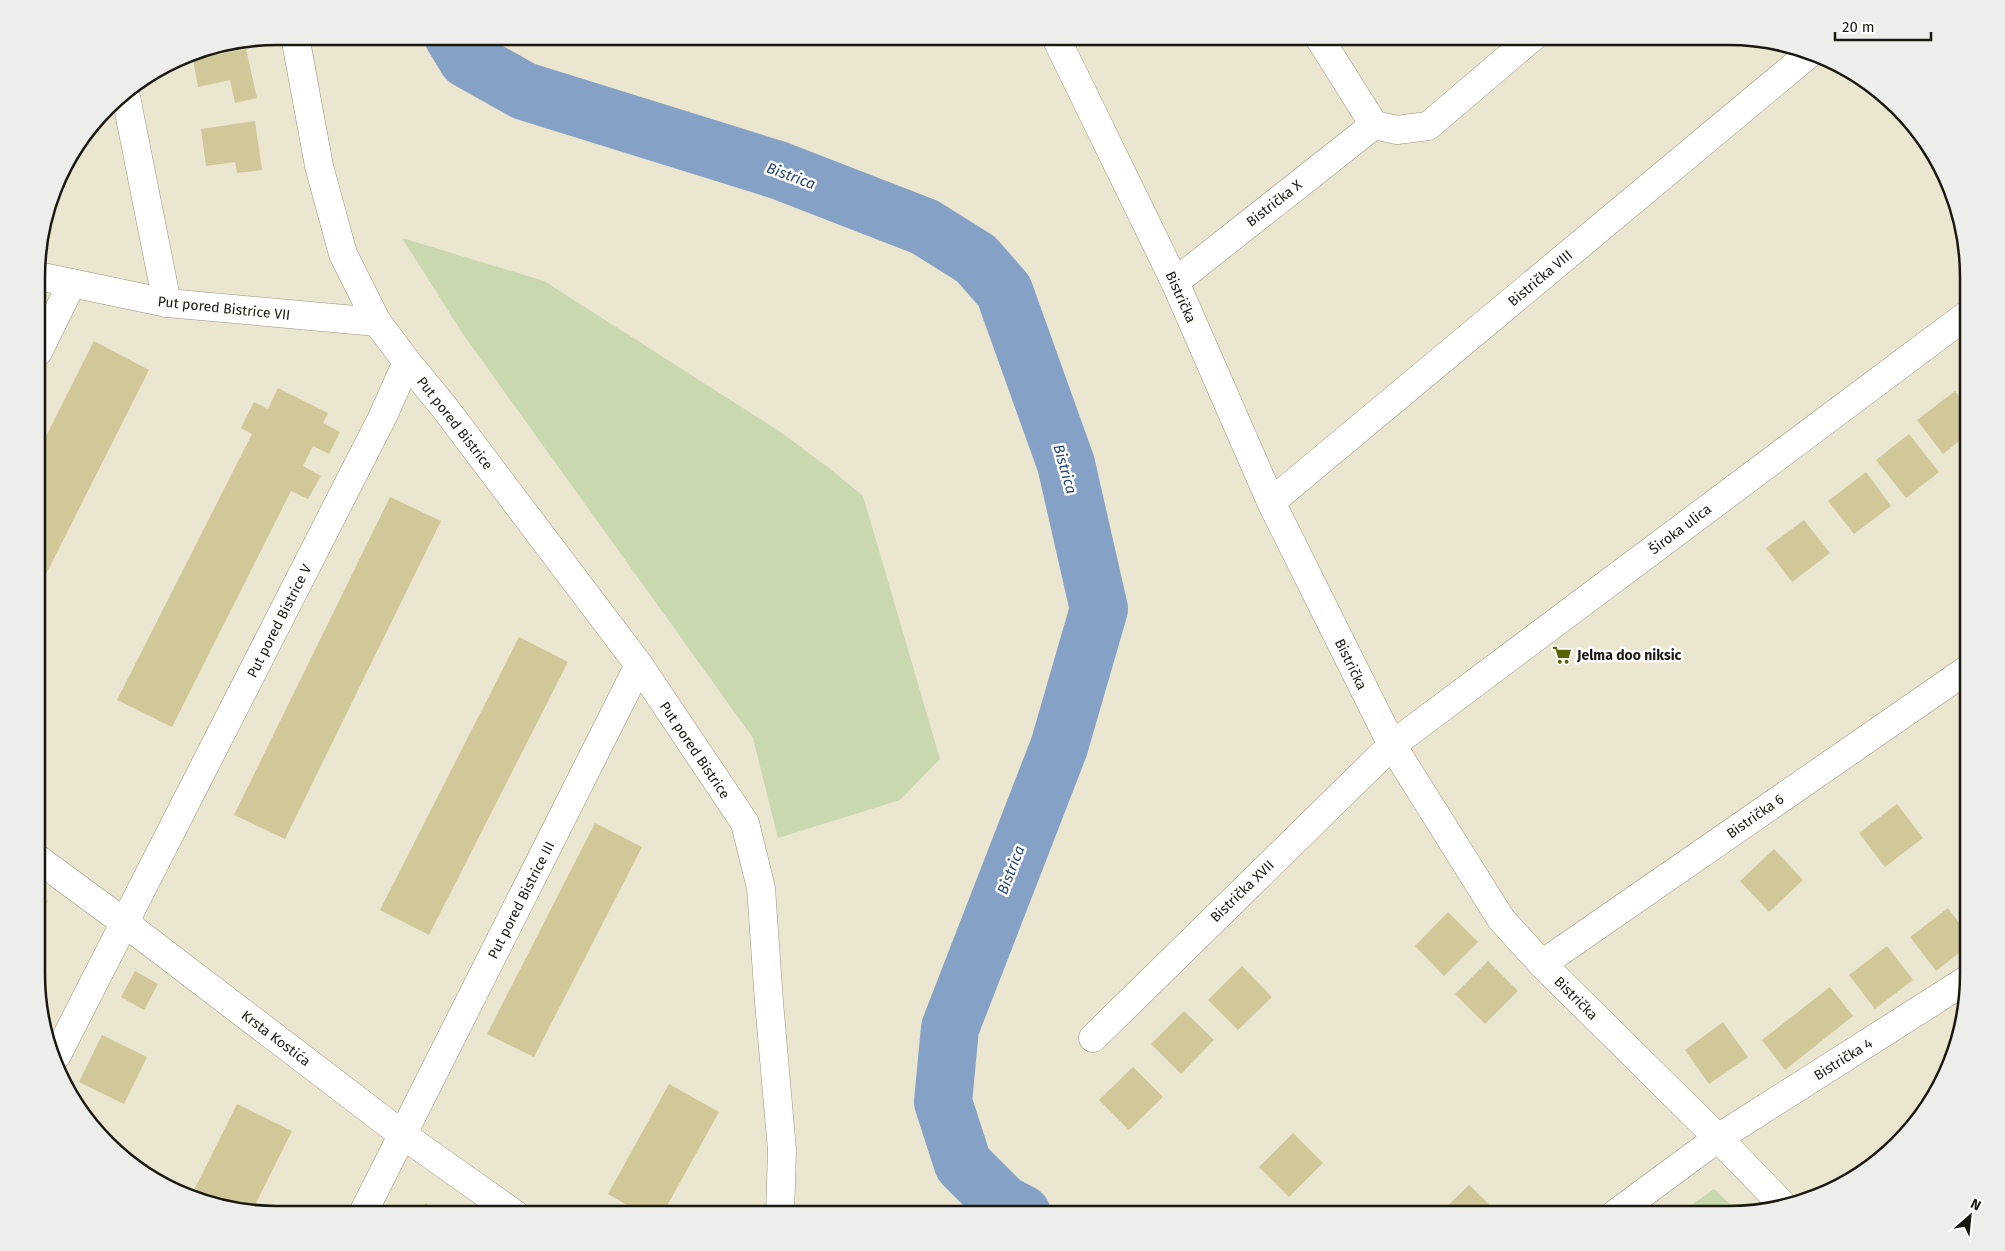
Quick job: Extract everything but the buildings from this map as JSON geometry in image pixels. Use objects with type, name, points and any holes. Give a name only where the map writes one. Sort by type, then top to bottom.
[{"type":"street","points":[[297,45],[319,166],[343,254],[377,322],[407,362]]},
{"type":"street","name":"Bistrička","points":[[1059,45],[1174,282],[1271,502],[1392,745],[1501,919],[1542,964],[1779,1201]]},
{"type":"street","points":[[1324,45],[1374,125],[1396,130],[1428,126],[1523,45]]},
{"type":"street","name":"Bistrička VIII","points":[[1271,502],[1804,58]]},
{"type":"street","points":[[127,101],[166,303]]},
{"type":"street","name":"Bistrička X","points":[[1174,282],[1374,125]]},
{"type":"street","name":"Put pored Bistrice VII","points":[[45,277],[166,303],[377,322]]},
{"type":"street","points":[[45,338],[72,283]]},
{"type":"street","name":"Široka ulica","points":[[1392,745],[1960,320]]},
{"type":"street","name":"Put pored Bistrice","points":[[407,362],[444,407],[639,665],[745,823],[761,888],[782,1150],[780,1206]]},
{"type":"street","name":"Put pored Bistrice V","points":[[59,1052],[384,416],[407,362]]},
{"type":"street","name":"Put pored Bistrice III","points":[[367,1206],[639,665]]},
{"type":"street","name":"Bistrička 6","points":[[1542,964],[1960,675]]},
{"type":"street","name":"Bistrička XVII","points":[[1093,1038],[1392,745]]},
{"type":"street","name":"Krsta Kostića","points":[[45,864],[403,1135],[503,1206]]},
{"type":"street","name":"Bistrička 4","points":[[1626,1206],[1718,1138],[1960,984]]},
{"type":"green space","points":[[402,238],[544,281],[779,431],[863,496],[940,759],[900,800],[778,838],[753,738],[463,334]]},
{"type":"green space","points":[[1714,1189],[1732,1206],[1728,1206],[1690,1206]]},
{"type":"waterway","name":"Bistrica","points":[[458,45],[467,59],[524,91],[778,170],[925,227],[976,259],[1004,291],[1066,464],[1099,609],[1059,747],[950,1028],[943,1102],[963,1164],[1007,1206]]},
{"type":"place","name":"Jelma doo niksic","points":[[1562,655]]}]
